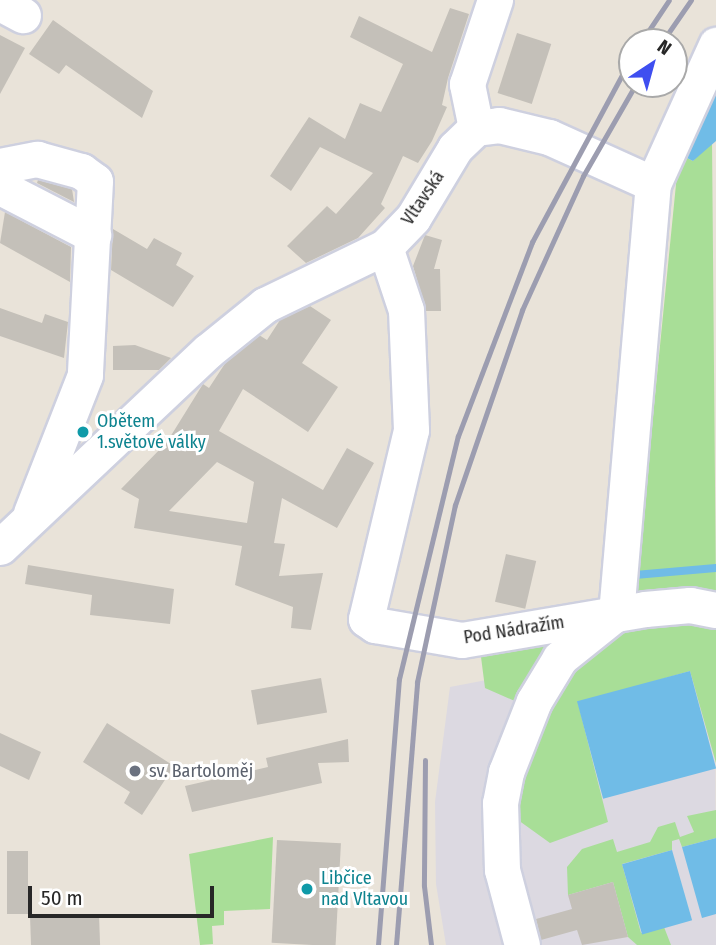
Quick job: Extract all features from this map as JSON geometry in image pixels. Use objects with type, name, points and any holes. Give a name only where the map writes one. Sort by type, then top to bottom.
[{"type":"street","points":[[495,0],[467,84],[476,128],[499,125],[549,137],[653,184]]},
{"type":"street","points":[[616,614],[653,184],[716,45]]},
{"type":"street","name":"Vltavská","points":[[0,547],[208,351],[265,305],[385,247],[413,218],[455,148],[476,128]]},
{"type":"street","name":"Vltavská","points":[[0,166],[37,159],[82,170],[95,181],[85,375],[28,519]]},
{"type":"street","points":[[0,187],[94,236]]},
{"type":"street","name":"Pod Nádražím","points":[[385,247],[406,310],[411,430],[366,619],[375,625],[462,640],[616,614]]},
{"type":"street","points":[[522,945],[502,870],[500,803],[534,701],[560,658],[616,614],[690,605],[716,610]]},
{"type":"shaded area","points":[[715,636],[716,945],[446,945],[436,884],[435,802],[450,687]]},
{"type":"green space","points":[[712,140],[716,596],[635,598],[679,154],[693,161]]},
{"type":"green space","points":[[716,618],[716,763],[690,671],[578,703],[608,822],[550,843],[518,820],[517,702],[485,688],[481,657],[617,624]]},
{"type":"green space","points":[[716,810],[716,838],[682,847],[679,839],[672,841],[672,850],[622,864],[641,933],[664,927],[671,945],[637,945],[628,937],[613,882],[568,895],[567,867],[582,849],[613,839],[617,852],[650,842],[658,827],[675,822],[680,837],[694,832],[687,816]]},
{"type":"green space","points":[[273,837],[270,909],[224,911],[224,925],[212,926],[213,944],[200,945],[189,854]]},
{"type":"water","points":[[716,73],[716,141],[693,161],[679,154]]},
{"type":"water","points":[[690,671],[716,769],[603,799],[577,701]]},
{"type":"water","points":[[716,838],[716,914],[702,918],[682,847]]},
{"type":"water","points":[[672,850],[692,920],[642,935],[622,864]]},
{"type":"building","points":[[450,8],[469,14],[448,78],[442,105],[447,107],[432,141],[418,163],[403,156],[381,204],[385,208],[358,238],[306,263],[287,246],[327,206],[336,214],[373,173],[320,147],[291,191],[270,176],[309,117],[345,139],[360,103],[381,112],[403,64],[350,37],[359,16],[432,52]]},
{"type":"building","points":[[53,20],[153,91],[142,118],[66,65],[59,74],[29,54]]},
{"type":"building","points":[[517,33],[551,44],[532,104],[498,93]]},
{"type":"building","points":[[0,35],[25,48],[0,94]]},
{"type":"building","points":[[38,180],[72,189],[74,202],[37,183]]},
{"type":"building","points":[[5,212],[71,247],[70,282],[0,243]]},
{"type":"building","points":[[113,229],[147,249],[154,238],[182,253],[176,265],[194,276],[173,307],[111,270]]},
{"type":"building","points":[[425,235],[442,240],[434,269],[440,269],[441,311],[426,311],[413,266]]},
{"type":"building","points":[[310,306],[331,320],[302,363],[338,387],[308,432],[243,389],[219,431],[323,490],[347,448],[374,463],[337,528],[282,498],[274,543],[285,544],[279,576],[323,573],[311,630],[291,628],[293,607],[235,585],[242,546],[134,528],[139,499],[121,489],[167,442],[203,384],[209,388],[226,362],[259,335],[267,340],[280,320]],"holes":[[[217,462],[254,482],[247,523],[169,511]]]},
{"type":"building","points":[[0,308],[42,323],[45,314],[68,322],[64,358],[0,336]]},
{"type":"building","points":[[135,345],[171,358],[159,370],[113,370],[113,346]]},
{"type":"building","points":[[506,554],[536,561],[525,609],[495,602]]},
{"type":"building","points":[[28,565],[174,589],[170,624],[90,615],[92,595],[25,584]]},
{"type":"building","points":[[321,678],[327,712],[257,725],[251,690]]},
{"type":"building","name":"sv. Bartoloměj","points":[[107,723],[174,766],[142,815],[124,803],[130,792],[83,762]]},
{"type":"building","points":[[0,733],[41,752],[29,780],[0,766]]},
{"type":"building","points":[[348,739],[349,762],[318,763],[322,783],[192,812],[185,786],[268,767],[266,758]]},
{"type":"building","name":"Libčice nad Vltavou","points":[[277,840],[341,843],[336,945],[272,943]]},
{"type":"building","points":[[7,851],[28,851],[28,914],[7,914]]},
{"type":"building","points":[[613,882],[628,937],[582,945],[577,930],[541,940],[536,919],[572,909],[568,895]]},
{"type":"building","points":[[99,914],[100,945],[31,945],[30,916]]},
{"type":"waterway","points":[[635,575],[716,568]]},
{"type":"railway","points":[[650,28],[669,0]]},
{"type":"railway","points":[[672,28],[691,0]]},
{"type":"railway","points":[[378,945],[399,679],[458,436],[532,242],[618,82]]},
{"type":"railway","points":[[396,945],[417,682],[455,505],[522,310],[583,176],[628,98]]},
{"type":"railway","points":[[425,760],[424,886],[431,945]]},
{"type":"place","name":"Obětem 1.světové války","points":[[83,432]]},
{"type":"place","name":"sv. Bartoloměj","points":[[135,771]]},
{"type":"place","name":"Libčice nad Vltavou","points":[[307,889]]}]
